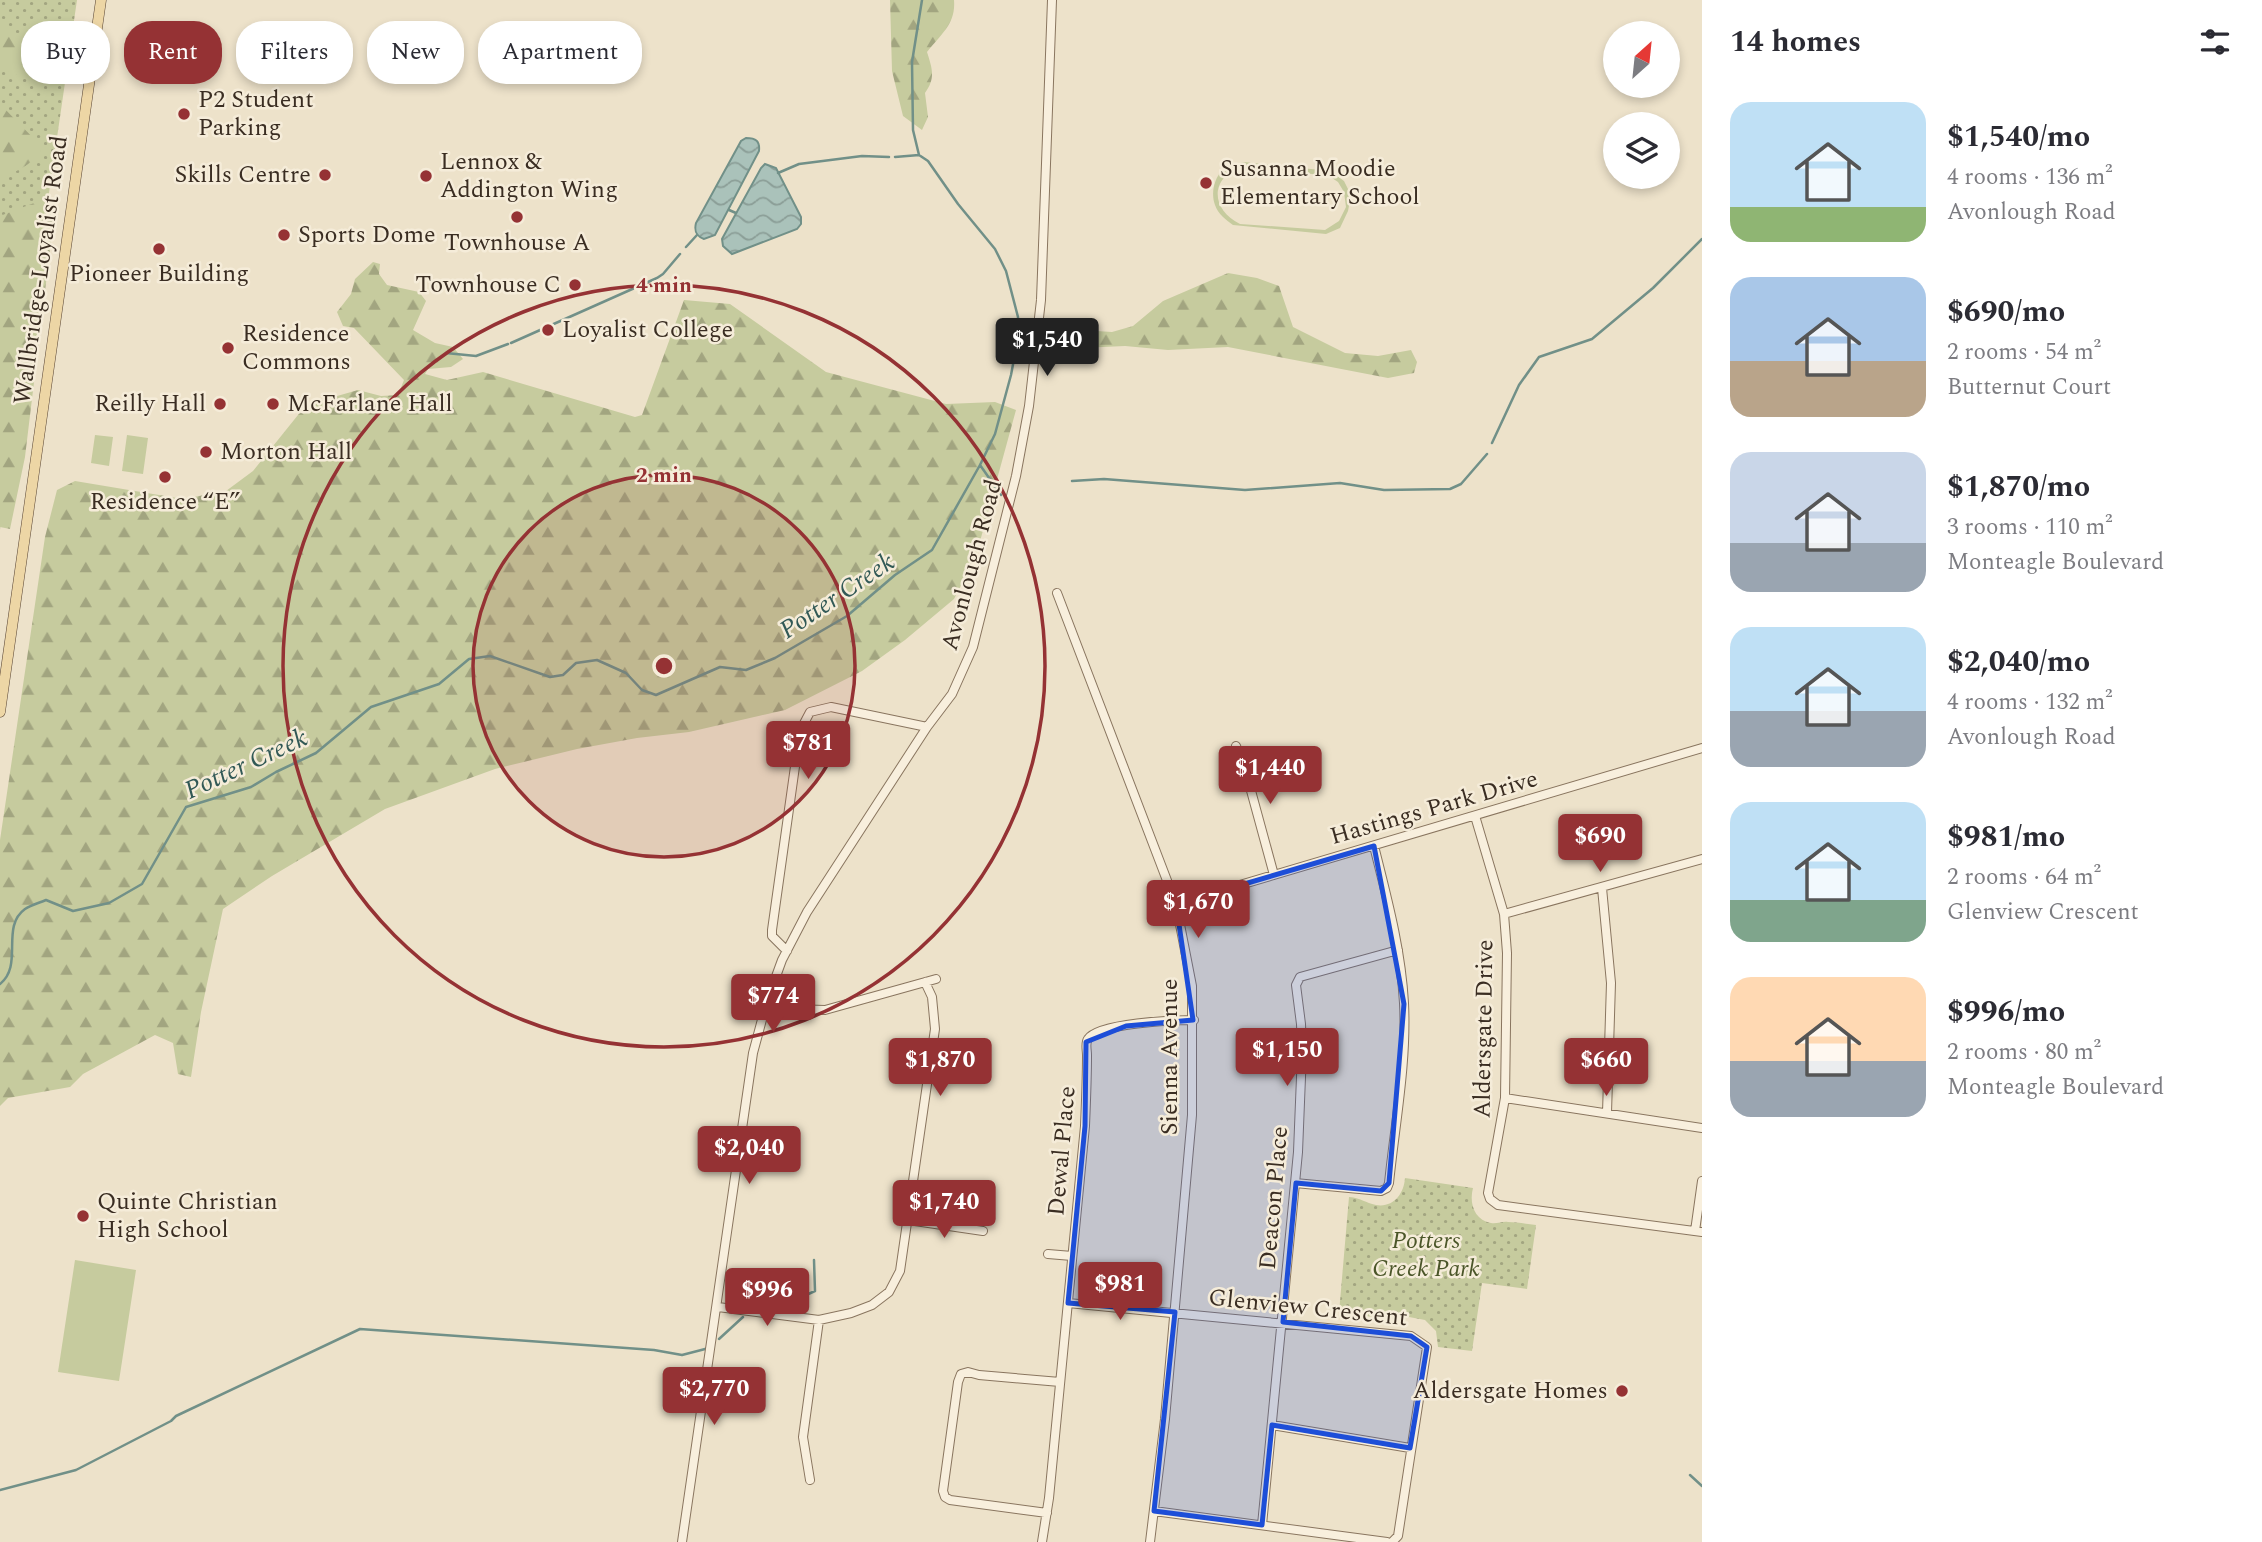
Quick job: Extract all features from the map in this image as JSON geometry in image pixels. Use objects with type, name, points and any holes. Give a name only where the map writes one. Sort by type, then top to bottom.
[{"type":"main road","name":"Wallbridge-Loyalist Road","points":[[0,712],[101,0]]},
{"type":"street","name":"Avonlough Road","points":[[682,1542],[753,1053],[767,1001],[787,951],[807,912],[927,727],[952,694],[973,647],[1016,476],[1029,406],[1041,300],[1052,0]]},
{"type":"street","name":"Sienna Avenue","points":[[1057,593],[1176,904],[1192,986],[1192,1115],[1175,1312],[1150,1542]]},
{"type":"street","points":[[787,951],[772,936],[772,929],[800,731],[810,712],[831,707],[927,727]]},
{"type":"street","points":[[1236,746],[1247,776],[1273,875]]},
{"type":"street","name":"Hastings Park Drive","points":[[1176,904],[1702,748]]},
{"type":"street","points":[[1247,776],[1289,764]]},
{"type":"street","name":"Aldersgate Drive","points":[[1475,816],[1504,914],[1507,1010],[1505,1098],[1488,1193],[1490,1199],[1498,1205],[1698,1232]]},
{"type":"street","points":[[1296,1183],[1381,1191],[1387,1188],[1389,1183],[1404,1047],[1404,1004],[1398,950],[1374,846]]},
{"type":"street","points":[[1504,914],[1702,859]]},
{"type":"street","points":[[1602,888],[1611,984],[1607,1113]]},
{"type":"street","name":"Deacon Place","points":[[1262,1525],[1296,1183],[1302,1074],[1301,1024],[1296,985],[1300,977],[1398,950]]},
{"type":"street","points":[[767,1001],[792,1009],[825,1010],[936,979]]},
{"type":"street","points":[[718,1307],[819,1320],[872,1305],[889,1292],[900,1271],[935,1029],[932,997],[925,982]]},
{"type":"street","name":"Dewal Place","points":[[1042,1542],[1085,1126],[1086,1042],[1090,1036],[1097,1033],[1126,1026],[1158,1021],[1194,1020]]},
{"type":"street","points":[[1505,1098],[1702,1128]]},
{"type":"street","points":[[1698,1232],[1702,1181]]},
{"type":"street","points":[[908,1220],[983,1231]]},
{"type":"street","points":[[1048,1254],[1072,1256]]},
{"type":"street","name":"Glenview Crescent","points":[[1068,1303],[1411,1336],[1427,1347],[1398,1536],[1390,1542]]},
{"type":"street","points":[[810,1480],[803,1437],[819,1320]]},
{"type":"street","points":[[1047,1513],[950,1500],[945,1497],[943,1491],[961,1374],[968,1372],[1060,1382]]},
{"type":"street","points":[[1272,1425],[1410,1448]]},
{"type":"street","points":[[1154,1511],[1390,1542]]},
{"type":"highlighted area","points":[[1374,846],[1404,1004],[1389,1183],[1381,1191],[1296,1183],[1283,1322],[1411,1336],[1427,1347],[1410,1448],[1272,1425],[1262,1525],[1154,1511],[1175,1312],[1068,1303],[1085,1126],[1086,1042],[1126,1026],[1193,1020],[1176,904]]},
{"type":"green space","points":[[0,0],[77,0],[74,21],[21,21],[21,84],[65,84],[0,530]]},
{"type":"green space","points":[[890,0],[954,0],[950,22],[927,52],[932,78],[925,93],[928,117],[922,130],[903,116],[892,71]]},
{"type":"green space","points":[[0,21],[21,39],[21,77],[0,68]]},
{"type":"green space","points":[[0,104],[42,147],[36,158],[0,180]]},
{"type":"green space","points":[[1244,162],[1330,171],[1344,181],[1351,195],[1348,211],[1340,228],[1326,234],[1233,225],[1216,208],[1213,189],[1224,169]],"holes":[[[1245,166],[1329,176],[1338,182],[1344,192],[1346,207],[1339,221],[1325,230],[1240,224],[1230,218],[1219,201],[1220,184],[1225,177],[1233,170]]]},
{"type":"green space","points":[[34,203],[55,208],[25,457],[10,529],[0,527],[0,216]]},
{"type":"green space","points":[[373,262],[380,264],[379,274],[387,285],[419,292],[426,301],[413,330],[435,343],[453,347],[463,359],[451,367],[428,369],[425,374],[447,380],[483,372],[635,417],[642,415],[684,300],[730,304],[826,372],[946,404],[995,402],[1016,410],[976,556],[954,599],[905,640],[862,671],[785,710],[689,732],[577,749],[495,769],[385,809],[272,876],[223,909],[201,1012],[191,1077],[178,1074],[173,1043],[155,1035],[83,1074],[70,1087],[8,1098],[0,1106],[0,840],[45,537],[57,490],[75,481],[183,499],[226,491],[253,471],[306,405],[358,390],[381,396],[398,395],[404,380],[354,328],[343,326],[337,312],[351,294],[355,279]]},
{"type":"green space","points":[[1228,273],[1257,278],[1279,286],[1293,327],[1345,353],[1378,356],[1411,350],[1417,362],[1414,373],[1388,378],[1228,347],[1168,350],[1125,346],[1081,348],[1061,335],[1066,329],[1112,332],[1133,326],[1163,301]]},
{"type":"green space","points":[[95,435],[113,437],[109,466],[91,463]]},
{"type":"green space","points":[[127,435],[148,438],[143,474],[122,471]]},
{"type":"green space","name":"Potters Creek Park","points":[[1405,1178],[1473,1188],[1474,1210],[1485,1221],[1536,1225],[1527,1289],[1482,1283],[1472,1351],[1438,1347],[1436,1331],[1425,1320],[1339,1313],[1349,1197],[1376,1205],[1388,1204],[1400,1194]]},
{"type":"green space","points":[[75,1260],[136,1270],[119,1381],[58,1372]]},
{"type":"water","points":[[746,138],[757,141],[759,151],[715,235],[704,239],[696,233],[696,223],[741,141]]},
{"type":"water","points":[[765,164],[776,168],[801,217],[801,224],[797,229],[732,254],[723,246],[722,239]]},
{"type":"waterway","name":"Potter Creek","points":[[0,984],[11,967],[14,926],[25,909],[46,900],[73,911],[109,903],[142,884],[186,807],[251,787],[316,753],[371,707],[439,684],[469,659],[490,656],[550,677],[563,675],[576,663],[597,660],[626,673],[642,690],[656,695],[720,667],[746,670],[775,658],[847,616],[895,575],[932,550],[995,434],[1011,375],[1018,338],[1018,317],[1006,271],[995,249],[958,204],[928,161],[919,155],[913,130],[912,62],[922,0]]},
{"type":"waterway","points":[[895,157],[919,155]]},
{"type":"waterway","points":[[778,173],[799,164],[862,156],[889,157]]},
{"type":"waterway","points":[[729,210],[736,213]]},
{"type":"waterway","points":[[686,247],[697,235]]},
{"type":"waterway","points":[[1492,443],[1519,385],[1539,357],[1592,339],[1653,288],[1702,239]]},
{"type":"waterway","points":[[511,343],[657,278],[680,254]]},
{"type":"waterway","points":[[446,353],[476,356],[508,344]]},
{"type":"waterway","points":[[1072,481],[1104,479],[1245,490],[1340,483],[1384,490],[1450,489],[1461,484],[1487,454]]},
{"type":"waterway","points":[[980,465],[1001,495]]},
{"type":"waterway","points":[[753,1308],[793,1301],[815,1291],[814,1260]]},
{"type":"waterway","points":[[719,1339],[743,1317]]},
{"type":"waterway","points":[[0,1490],[76,1470],[176,1416],[360,1329],[654,1350],[682,1355],[709,1348]]},
{"type":"waterway","points":[[1690,1475],[1702,1486]]},
{"type":"place","name":"P2 Student Parking","points":[[184,114]]},
{"type":"place","name":"Skills Centre","points":[[325,175]]},
{"type":"place","name":"Lennox & Addington Wing","points":[[426,176]]},
{"type":"place","name":"Susanna Moodie Elementary School","points":[[1206,183]]},
{"type":"place","name":"Townhouse A","points":[[517,217]]},
{"type":"place","name":"Sports Dome","points":[[284,235]]},
{"type":"place","name":"Pioneer Building","points":[[159,249]]},
{"type":"place","name":"Townhouse C","points":[[575,285]]},
{"type":"place","name":"Loyalist College","points":[[548,330]]},
{"type":"place","name":"Residence Commons","points":[[228,348]]},
{"type":"place","name":"Reilly Hall","points":[[220,404]]},
{"type":"place","name":"McFarlane Hall","points":[[273,404]]},
{"type":"place","name":"Morton Hall","points":[[206,452]]},
{"type":"place","name":"Residence “E”","points":[[165,477]]},
{"type":"place","name":"Quinte Christian High School","points":[[83,1216]]},
{"type":"place","name":"Aldersgate Homes","points":[[1622,1391]]}]
